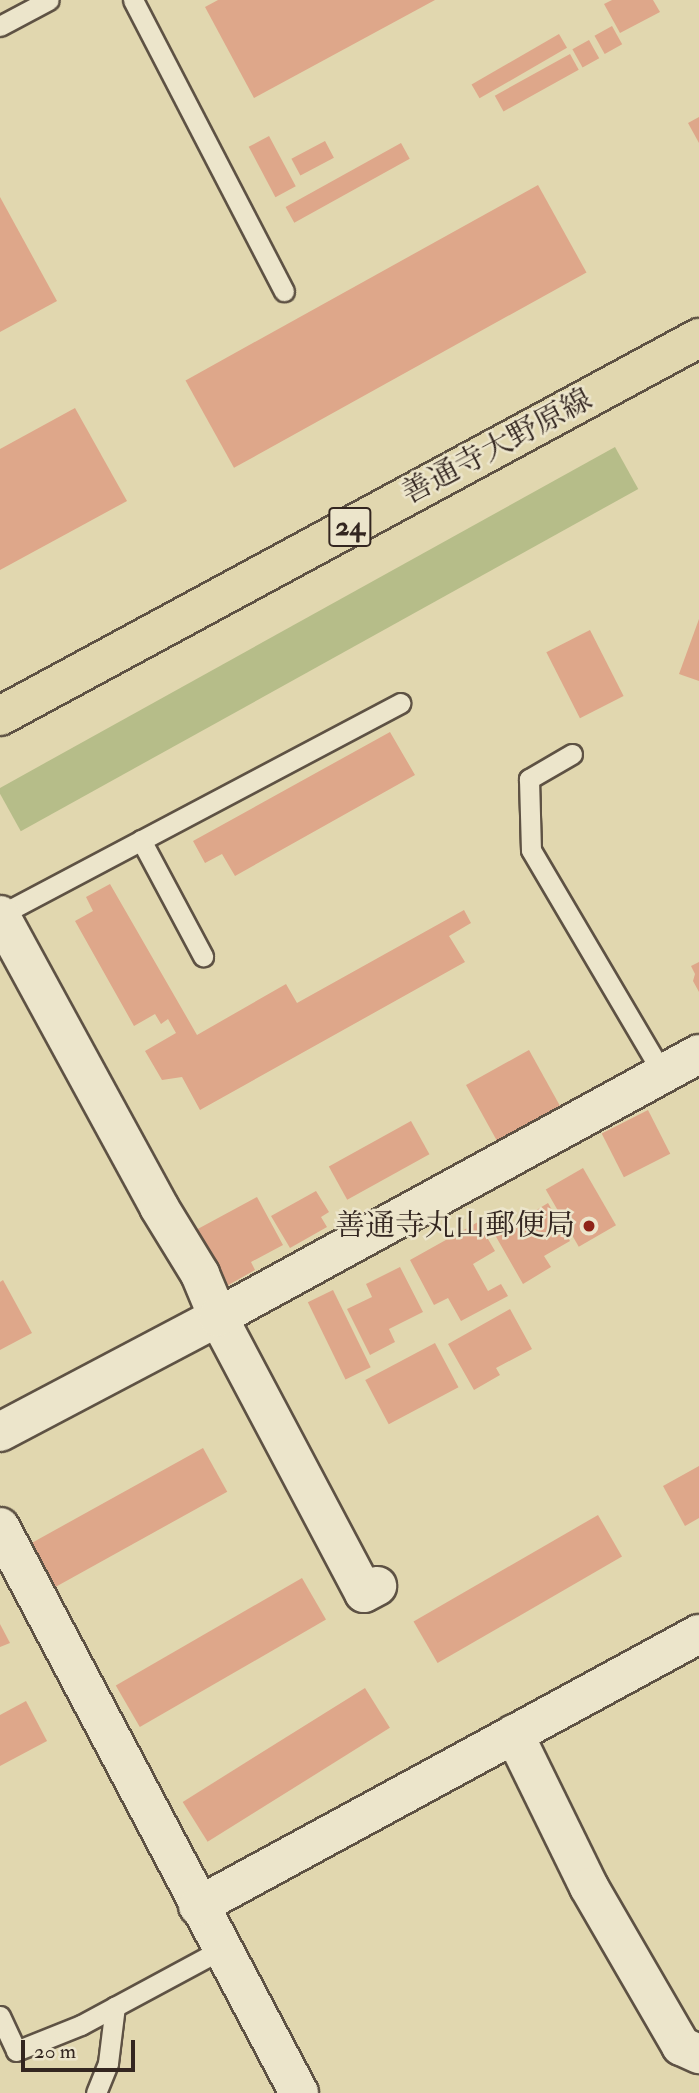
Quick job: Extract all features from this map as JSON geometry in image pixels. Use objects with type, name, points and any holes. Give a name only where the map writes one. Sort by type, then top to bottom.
[{"type":"main road","name":"善通寺大野原線","points":[[0,716],[699,338]]},
{"type":"street","points":[[0,915],[159,1207],[200,1273],[218,1317],[364,1593],[377,1586]]},
{"type":"street","points":[[0,1432],[218,1317],[699,1054]]},
{"type":"street","points":[[0,1527],[299,2093]]},
{"type":"street","points":[[198,1906],[699,1634]]},
{"type":"street","points":[[514,1734],[595,1899],[681,2046],[699,2054]]},
{"type":"lane","points":[[0,26],[49,0]]},
{"type":"lane","points":[[133,0],[284,291]]},
{"type":"lane","points":[[0,915],[400,702]]},
{"type":"lane","points":[[572,754],[528,779],[531,850],[663,1074]]},
{"type":"lane","points":[[141,840],[203,956]]},
{"type":"lane","points":[[0,2015],[8,2055],[81,2025],[222,1949]]},
{"type":"lane","points":[[96,2093],[108,2063],[115,2006]]},
{"type":"green space","points":[[615,447],[638,489],[21,831],[0,794],[0,788]]},
{"type":"building","points":[[218,0],[435,0],[254,98],[205,7]]},
{"type":"building","points":[[612,0],[653,0],[660,12],[620,33],[604,4]]},
{"type":"building","points":[[612,26],[622,44],[605,54],[595,36]]},
{"type":"building","points":[[559,34],[567,48],[480,98],[472,84]]},
{"type":"building","points":[[589,40],[599,58],[583,68],[572,49]]},
{"type":"building","points":[[570,54],[579,70],[504,111],[495,96]]},
{"type":"building","points":[[699,117],[699,143],[688,123]]},
{"type":"building","points":[[269,136],[296,186],[275,197],[249,147]]},
{"type":"building","points":[[325,141],[334,158],[300,176],[291,159]]},
{"type":"building","points":[[401,143],[410,159],[294,223],[286,207]]},
{"type":"building","points":[[538,185],[586,272],[234,468],[186,380]]},
{"type":"building","points":[[0,197],[57,301],[0,332]]},
{"type":"building","points":[[75,408],[127,501],[0,570],[0,449]]},
{"type":"building","points":[[699,619],[699,681],[679,674]]},
{"type":"building","points":[[590,630],[624,696],[580,718],[546,652]]},
{"type":"building","points":[[390,732],[415,775],[235,876],[222,854],[205,863],[193,841]]},
{"type":"building","points":[[110,884],[197,1035],[286,984],[297,1003],[464,910],[471,923],[449,936],[465,962],[200,1110],[182,1077],[162,1080],[145,1051],[176,1033],[168,1019],[161,1024],[155,1014],[134,1026],[75,921],[93,911],[86,897]]},
{"type":"building","points":[[699,962],[699,992],[693,981],[695,974],[691,966]]},
{"type":"building","points":[[529,1050],[564,1113],[501,1148],[466,1085]]},
{"type":"building","points":[[648,1110],[670,1154],[624,1177],[602,1134]]},
{"type":"building","points":[[411,1121],[429,1154],[347,1200],[329,1167]]},
{"type":"building","points":[[583,1168],[616,1225],[579,1247],[546,1190]]},
{"type":"building","points":[[316,1191],[329,1212],[321,1217],[327,1227],[290,1248],[271,1216]]},
{"type":"building","points":[[257,1197],[283,1245],[251,1262],[255,1270],[225,1287],[194,1231]]},
{"type":"building","points":[[548,1203],[570,1241],[544,1256],[551,1267],[523,1284],[495,1235]]},
{"type":"building","points":[[478,1222],[495,1251],[473,1264],[488,1291],[501,1284],[508,1296],[461,1321],[448,1298],[434,1305],[410,1260]]},
{"type":"building","points":[[400,1267],[423,1312],[389,1329],[395,1342],[370,1355],[347,1309],[372,1297],[366,1284]]},
{"type":"building","points":[[3,1280],[32,1333],[0,1350],[0,1282]]},
{"type":"building","points":[[333,1290],[371,1367],[346,1380],[308,1302]]},
{"type":"building","points":[[510,1309],[532,1349],[496,1368],[500,1375],[474,1390],[448,1344]]},
{"type":"building","points":[[435,1343],[458,1387],[389,1424],[365,1380]]},
{"type":"building","points":[[203,1448],[227,1492],[53,1588],[29,1544]]},
{"type":"building","points":[[699,1466],[699,1518],[685,1526],[663,1486]]},
{"type":"building","points":[[598,1515],[622,1557],[438,1663],[414,1622]]},
{"type":"building","points":[[302,1578],[326,1620],[140,1727],[116,1686]]},
{"type":"building","points":[[0,1624],[10,1643],[0,1647]]},
{"type":"building","points":[[365,1688],[390,1728],[208,1842],[183,1802]]},
{"type":"building","points":[[26,1701],[47,1741],[0,1766],[0,1715]]},
{"type":"place","name":"善通寺丸山郵便局","points":[[589,1226]]}]
